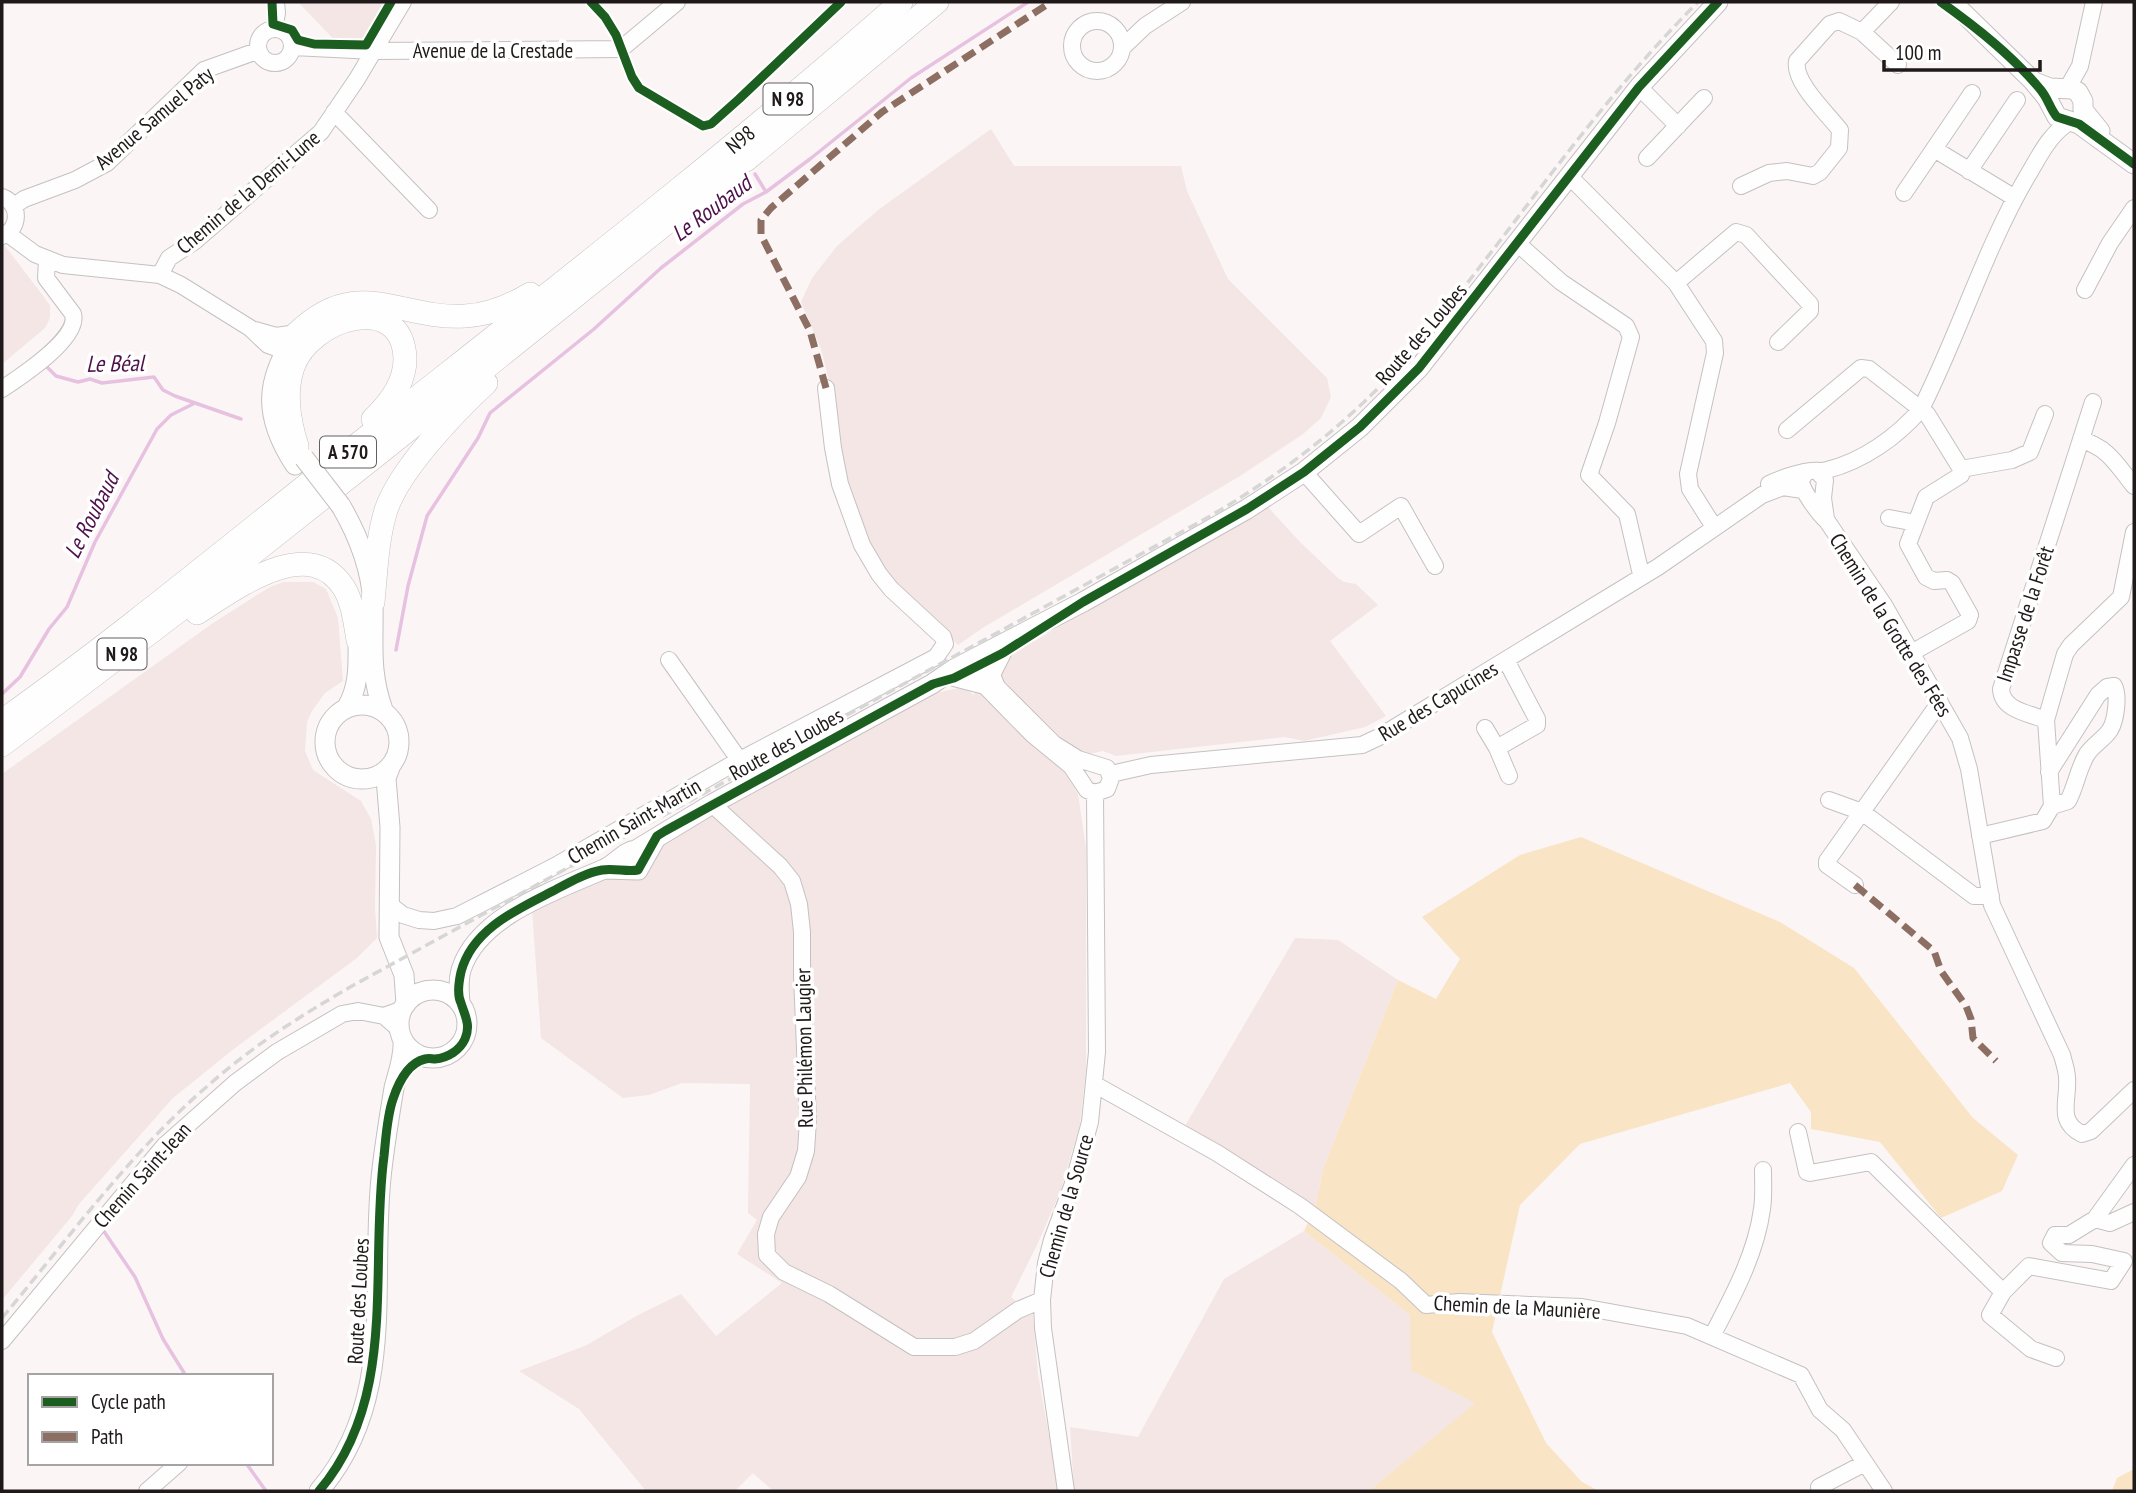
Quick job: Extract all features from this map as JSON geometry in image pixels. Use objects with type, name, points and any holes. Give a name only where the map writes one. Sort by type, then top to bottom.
[{"type":"highway","name":"N98","points":[[672,193],[835,61],[901,2]]},
{"type":"highway","points":[[873,53],[929,2]]},
{"type":"highway","points":[[873,53],[937,2]]},
{"type":"highway","name":"N 98","points":[[31,724],[383,450],[756,151],[873,53]]},
{"type":"highway","points":[[373,602],[379,542],[386,509],[407,472],[426,448],[479,390],[514,357],[756,151]]},
{"type":"highway","points":[[141,615],[183,576],[326,461],[376,416],[395,394],[402,379],[405,363],[402,340],[394,329],[379,320],[346,320],[314,331],[294,349],[281,341],[320,314],[353,303],[370,302],[428,313],[463,316],[494,312],[534,292],[672,193]]},
{"type":"highway","name":"A 570","points":[[2,722],[141,615],[672,193]]},
{"type":"highway","points":[[299,456],[290,426],[293,367],[307,346],[329,326]]},
{"type":"highway","points":[[2,745],[243,584],[280,568],[303,565],[328,572],[344,588],[351,604],[358,640]]},
{"type":"main road","points":[[1941,2],[1974,25]]},
{"type":"main road","points":[[1952,2],[2033,81],[2068,104],[2134,156]]},
{"type":"main road","name":"Route des Loubes","points":[[433,990],[461,970],[477,941],[495,924],[569,883],[633,859],[657,836],[933,684],[981,667],[1083,602],[1185,545],[1304,472],[1360,428],[1419,368],[1639,87],[1717,4]]},
{"type":"main road","points":[[2068,104],[2079,124],[2134,164]]},
{"type":"main road","points":[[281,341],[271,397],[274,425],[299,456],[364,550],[373,602],[372,661],[375,689],[383,710]]},
{"type":"main road","points":[[281,341],[287,357],[282,412],[299,456]]},
{"type":"main road","points":[[337,510],[359,571],[361,589],[358,675],[347,708]]},
{"type":"main road","points":[[390,827],[373,798],[353,778],[335,768],[326,748],[332,719],[347,708],[364,704],[383,710],[391,717],[399,736],[399,746],[386,778],[390,827],[389,937],[404,975],[401,1035],[411,1051],[426,1058],[444,1057],[460,1046],[465,1038],[467,1020],[460,1003],[449,994],[433,990],[404,975]]},
{"type":"main road","points":[[353,778],[374,777],[391,765]]},
{"type":"main road","name":"Route des Loubes","points":[[460,1003],[461,970]]},
{"type":"main road","points":[[404,1006],[417,994],[433,990]]},
{"type":"main road","name":"Route des Loubes","points":[[319,1491],[343,1458],[355,1433],[368,1393],[378,1324],[381,1180],[392,1101],[402,1060],[401,1035]]},
{"type":"main road","name":"Route des Loubes","points":[[392,1101],[405,1075],[416,1063],[426,1058]]},
{"type":"street","points":[[274,29],[276,2]]},
{"type":"street","name":"Chemin de la Demi-Lune","points":[[160,275],[169,258],[195,241],[321,132],[357,79],[403,2]]},
{"type":"street","name":"Avenue de la Crestade","points":[[293,47],[373,51],[621,49],[677,2]]},
{"type":"street","points":[[1145,26],[1131,29],[1096,22],[1082,26],[1072,46],[1076,60],[1086,68],[1100,71],[1113,65],[1122,48],[1145,26],[1182,2]]},
{"type":"street","points":[[1862,32],[1891,2]]},
{"type":"street","points":[[1814,484],[1888,441],[1921,409],[1994,238],[2044,148],[2059,129],[2080,66],[2094,2]]},
{"type":"street","points":[[1741,186],[1769,173],[1787,171],[1813,176],[1820,172],[1839,148],[1842,136],[1840,130],[1798,78],[1797,61],[1830,24],[1839,21],[1862,32],[1898,65]]},
{"type":"street","points":[[1110,25],[1119,35],[1122,48]]},
{"type":"street","points":[[274,29],[287,34],[293,47],[288,58],[275,64],[263,59],[257,51],[259,37],[274,29]]},
{"type":"street","name":"Avenue Samuel Paty","points":[[8,201],[24,199],[75,180],[107,163],[204,70],[257,51]]},
{"type":"street","points":[[1639,87],[1678,126]]},
{"type":"street","points":[[1904,192],[1972,93]]},
{"type":"street","points":[[1647,159],[1704,98]]},
{"type":"street","points":[[1969,171],[2017,100]]},
{"type":"street","points":[[334,112],[429,210]]},
{"type":"street","points":[[1934,149],[2015,198]]},
{"type":"street","points":[[1569,176],[1676,283],[1714,341],[1715,353],[1688,474],[1690,489],[1720,523]]},
{"type":"street","points":[[8,201],[16,213],[15,225],[5,235],[47,260],[63,265],[160,275],[250,328],[281,341]]},
{"type":"street","points":[[2085,290],[2110,243],[2134,208]]},
{"type":"street","points":[[1676,283],[1736,232],[1746,235],[1810,303],[1810,311],[1778,342]]},
{"type":"street","points":[[1517,243],[1561,282],[1626,326],[1631,337],[1607,424],[1588,475],[1627,514],[1640,570],[1644,575]]},
{"type":"street","points":[[2,389],[40,361],[72,331],[75,321],[73,314],[44,273],[47,260]]},
{"type":"street","points":[[1787,430],[1861,368],[1869,369],[1927,414],[1961,469],[1961,475],[1926,497],[1908,544],[1926,577],[1934,582],[1947,580],[1952,583],[1970,615],[1968,621],[1913,653]]},
{"type":"street","name":"Chemin Saint-Martin","points":[[388,904],[403,915],[419,920],[434,921],[457,916],[555,866],[740,761],[936,657],[943,649],[943,637],[891,589],[879,575],[862,545],[840,484],[826,388]]},
{"type":"street","name":"Impasse de la Forêt","points":[[2046,719],[2006,705],[2001,699],[2001,689],[2093,402]]},
{"type":"street","points":[[1961,469],[2012,460],[2030,452],[2045,414]]},
{"type":"street","points":[[2081,440],[2105,450],[2134,486]]},
{"type":"street","points":[[1304,472],[1359,534],[1401,506],[1435,566]]},
{"type":"street","name":"Rue des Capucines","points":[[1111,774],[1173,762],[1362,745],[1644,575],[1769,491],[1814,484]]},
{"type":"street","name":"Chemin de la Grotte des Fées","points":[[1814,484],[1827,521],[1884,605],[1960,738],[1969,769],[1992,905],[2062,1055],[2067,1077],[2066,1117],[2072,1129],[2082,1134],[2091,1131],[2134,1090]]},
{"type":"street","points":[[1889,517],[1916,523]]},
{"type":"street","points":[[1980,836],[2043,821],[2052,806],[2046,719],[2065,654],[2121,597],[2134,532]]},
{"type":"street","points":[[668,660],[740,761]]},
{"type":"street","points":[[1497,748],[1537,725],[1537,719],[1506,660]]},
{"type":"street","points":[[981,667],[997,687],[1054,744],[1078,758],[1104,766],[1111,774],[1107,789],[1088,788],[1071,766],[1032,734],[981,667]]},
{"type":"street","points":[[2049,772],[2098,695],[2107,687],[2114,686],[2116,702],[2111,729],[2087,754],[2068,801],[2052,806]]},
{"type":"street","points":[[1855,885],[1827,865],[1826,861],[1940,702]]},
{"type":"street","points":[[1485,728],[1509,776]]},
{"type":"street","points":[[1088,788],[1084,769],[1096,764]]},
{"type":"street","name":"Chemin de la Source","points":[[1066,1491],[1043,1328],[1042,1300],[1046,1263],[1052,1240],[1083,1151],[1090,1122],[1097,1052],[1088,788]]},
{"type":"street","points":[[1829,800],[1862,812],[1973,896],[1991,896]]},
{"type":"street","name":"Rue Philémon Laugier","points":[[712,804],[771,857],[792,881],[801,922],[808,1120],[806,1151],[798,1177],[771,1217],[766,1234],[768,1255],[784,1272],[829,1294],[915,1347],[955,1347],[974,1341],[1018,1310],[1042,1300]]},
{"type":"street","name":"Chemin Saint-Jean","points":[[2,1341],[164,1146],[211,1102],[277,1052],[342,1014],[358,1011],[384,1016],[404,1006]]},
{"type":"street","points":[[384,1016],[401,1035]]},
{"type":"street","name":"Chemin de la Maunière","points":[[1094,1084],[1217,1153],[1300,1206],[1401,1281],[1426,1305],[1459,1302],[1582,1307],[1687,1326],[1801,1376],[1820,1410],[1843,1430],[1884,1491]]},
{"type":"street","points":[[1798,1132],[1807,1172],[1871,1162],[2003,1292]]},
{"type":"street","points":[[2056,1358],[2031,1349],[1990,1315],[2003,1292],[2029,1266],[2111,1281],[2124,1261],[2092,1254],[2062,1253],[2051,1243],[2054,1235],[2069,1235],[2095,1219],[2134,1165]]},
{"type":"street","points":[[1712,1336],[1735,1292],[1754,1246],[1762,1209],[1763,1170]]},
{"type":"street","points":[[2095,1219],[2110,1223],[2134,1212]]},
{"type":"street","points":[[1819,1487],[1865,1463]]},
{"type":"street","points":[[146,1491],[177,1465]]},
{"type":"shaded area","points":[[298,2],[388,2],[357,54],[344,50]]},
{"type":"shaded area","points":[[991,129],[1014,166],[1181,166],[1187,191],[1228,279],[1327,378],[1331,397],[1321,418],[1303,434],[1240,476],[958,645],[891,580],[875,558],[840,469],[832,393],[821,349],[801,302],[812,278],[837,246],[878,210]]},
{"type":"shaded area","points":[[2,242],[50,305],[50,318],[45,328],[2,364]]},
{"type":"shaded area","points":[[1268,507],[1338,578],[1356,584],[1378,605],[1330,641],[1386,716],[1365,727],[1304,741],[1285,737],[1116,756],[1103,751],[1085,755],[1065,773],[1078,794],[1086,848],[1086,1069],[1080,1124],[1061,1190],[1011,1297],[1033,1315],[1038,1375],[1059,1491],[773,1491],[753,1473],[735,1491],[646,1491],[579,1409],[519,1371],[587,1345],[681,1294],[716,1336],[782,1283],[737,1254],[757,1220],[748,1213],[750,1084],[682,1083],[649,1095],[623,1098],[541,1038],[532,909],[936,693],[963,687],[974,695],[985,669]]},
{"type":"shaded area","points":[[283,582],[313,582],[326,589],[338,618],[343,681],[325,693],[312,711],[307,722],[305,751],[313,770],[361,801],[371,819],[376,845],[377,938],[357,958],[235,1048],[173,1098],[79,1204],[2,1300],[2,774],[213,623],[270,587]]},
{"type":"shaded area","points":[[1581,837],[1780,922],[1854,968],[1973,1118],[2018,1155],[2002,1191],[1941,1218],[1880,1142],[1811,1129],[1811,1112],[1790,1083],[1580,1144],[1520,1205],[1492,1332],[1546,1443],[1582,1482],[1599,1491],[1369,1491],[1475,1403],[1411,1370],[1410,1315],[1304,1231],[1315,1208],[1323,1169],[1398,980],[1436,999],[1460,959],[1422,917],[1520,855]]},
{"type":"shaded area","points":[[1295,938],[1338,940],[1398,980],[1323,1169],[1315,1208],[1185,1126]]},
{"type":"shaded area","points":[[1304,1231],[1410,1315],[1412,1370],[1476,1403],[1369,1491],[1074,1491],[1070,1427],[1138,1437],[1224,1279]]},
{"type":"shaded area","points":[[2134,1469],[2134,1491],[2112,1491],[2117,1478]]},
{"type":"waterway","name":"Le Roubaud","points":[[396,650],[408,586],[427,516],[478,438],[490,413],[594,329],[661,268],[743,204],[766,192],[911,78],[1028,2]]},
{"type":"waterway","points":[[755,174],[766,192]]},
{"type":"waterway","name":"Le Béal","points":[[44,364],[56,376],[78,382],[90,379],[102,383],[154,377],[163,390],[175,396],[241,419]]},
{"type":"waterway","name":"Le Roubaud","points":[[2,694],[20,677],[49,629],[67,607],[95,542],[157,429],[171,415],[195,403]]},
{"type":"waterway","points":[[103,1230],[135,1277],[163,1339],[185,1374]]},
{"type":"waterway","points":[[247,1465],[266,1491]]},
{"type":"railway","points":[[2,1318],[154,1137],[227,1069],[279,1031],[352,986],[1205,519],[1254,489],[1322,439],[1365,401],[1415,349],[1593,121],[1644,60],[1698,2]]},
{"type":"marked path","points":[[826,388],[810,331],[761,235],[761,220],[771,208],[882,112],[1051,2]]},
{"type":"marked path","points":[[1855,885],[1934,951],[1941,971],[1966,1006],[1971,1019],[1973,1038],[1996,1061]]},
{"type":"cycle path","points":[[272,2],[273,24],[292,30],[298,40],[314,44],[366,45],[391,2]]},
{"type":"cycle path","points":[[591,2],[605,17],[616,35],[639,88],[703,126],[711,124],[739,99],[841,2]]},
{"type":"cycle path","points":[[319,1491],[344,1454],[361,1415],[371,1373],[376,1331],[380,1199],[391,1106],[409,1069],[419,1061],[449,1055],[457,1050],[465,1039],[467,1025],[459,996],[460,976],[467,957],[486,932],[511,913],[583,876],[596,871],[638,870],[657,836],[665,831],[933,684],[954,678],[1003,653],[1083,602],[1247,509],[1304,472],[1360,427],[1419,368],[1639,87],[1718,2]]},
{"type":"cycle path","points":[[1941,2],[2006,53],[2043,92],[2057,117],[2079,124],[2134,164]]}]
